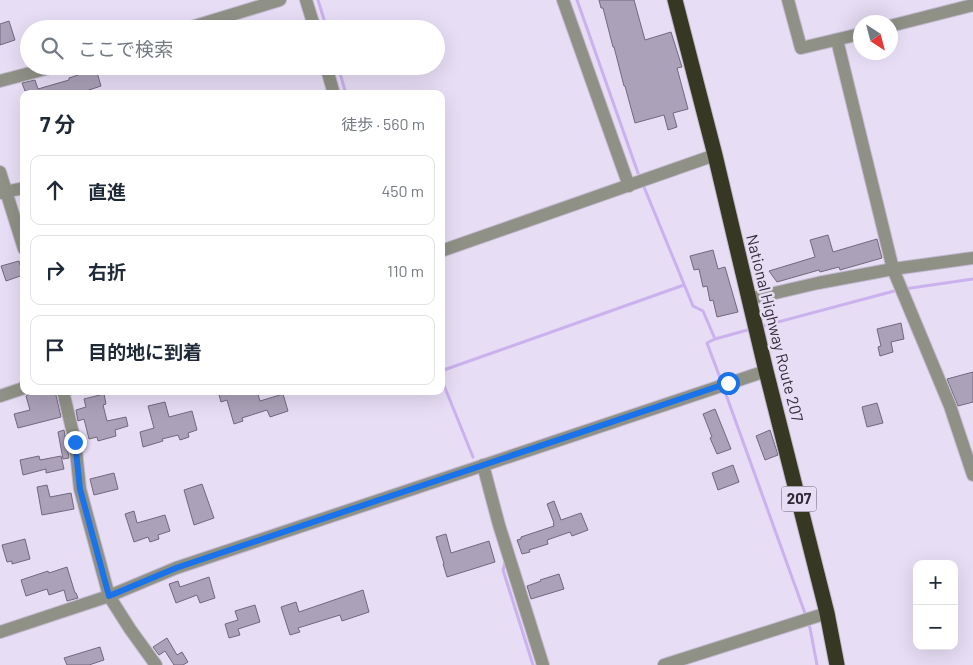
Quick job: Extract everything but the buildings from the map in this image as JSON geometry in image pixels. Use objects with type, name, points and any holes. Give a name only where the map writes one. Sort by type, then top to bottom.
[{"type":"highway","name":"National Highway Route 207","points":[[675,0],[827,613],[837,665]]},
{"type":"street","points":[[214,20],[280,0]]},
{"type":"street","points":[[306,0],[312,20]]},
{"type":"street","points":[[564,0],[629,186]]},
{"type":"street","points":[[788,0],[801,48],[853,36]]},
{"type":"street","points":[[898,24],[973,5]]},
{"type":"street","points":[[837,40],[892,269],[950,406],[972,467]]},
{"type":"street","points":[[0,81],[23,75]]},
{"type":"street","points":[[329,75],[333,90]]},
{"type":"street","points":[[445,250],[715,156]]},
{"type":"street","points":[[0,172],[3,192],[20,238]]},
{"type":"street","points":[[3,192],[20,189]]},
{"type":"street","points":[[750,299],[818,283],[892,269],[973,258]]},
{"type":"street","points":[[0,632],[109,596],[176,568],[766,371]]},
{"type":"street","points":[[0,396],[20,389]]},
{"type":"street","points":[[64,395],[75,442],[80,489],[109,596],[130,630],[156,665]]},
{"type":"street","points":[[483,465],[543,665]]},
{"type":"street","points":[[664,665],[827,613]]},
{"type":"waterway","points":[[318,0],[324,20]]},
{"type":"waterway","points":[[577,0],[638,173]]},
{"type":"waterway","points":[[341,75],[345,90]]},
{"type":"waterway","points":[[644,187],[693,306],[703,311],[715,339]]},
{"type":"waterway","points":[[904,289],[973,279]]},
{"type":"waterway","points":[[445,370],[684,285]]},
{"type":"waterway","points":[[759,327],[898,290]]},
{"type":"waterway","points":[[722,383],[707,343],[751,329]]},
{"type":"waterway","points":[[445,388],[473,457]]},
{"type":"waterway","points":[[724,389],[806,616]]},
{"type":"waterway","points":[[505,563],[503,570],[533,665]]},
{"type":"waterway","points":[[808,622],[817,665]]},
{"type":"route","points":[[75,442],[80,489],[109,596],[176,568],[728,383]]}]
